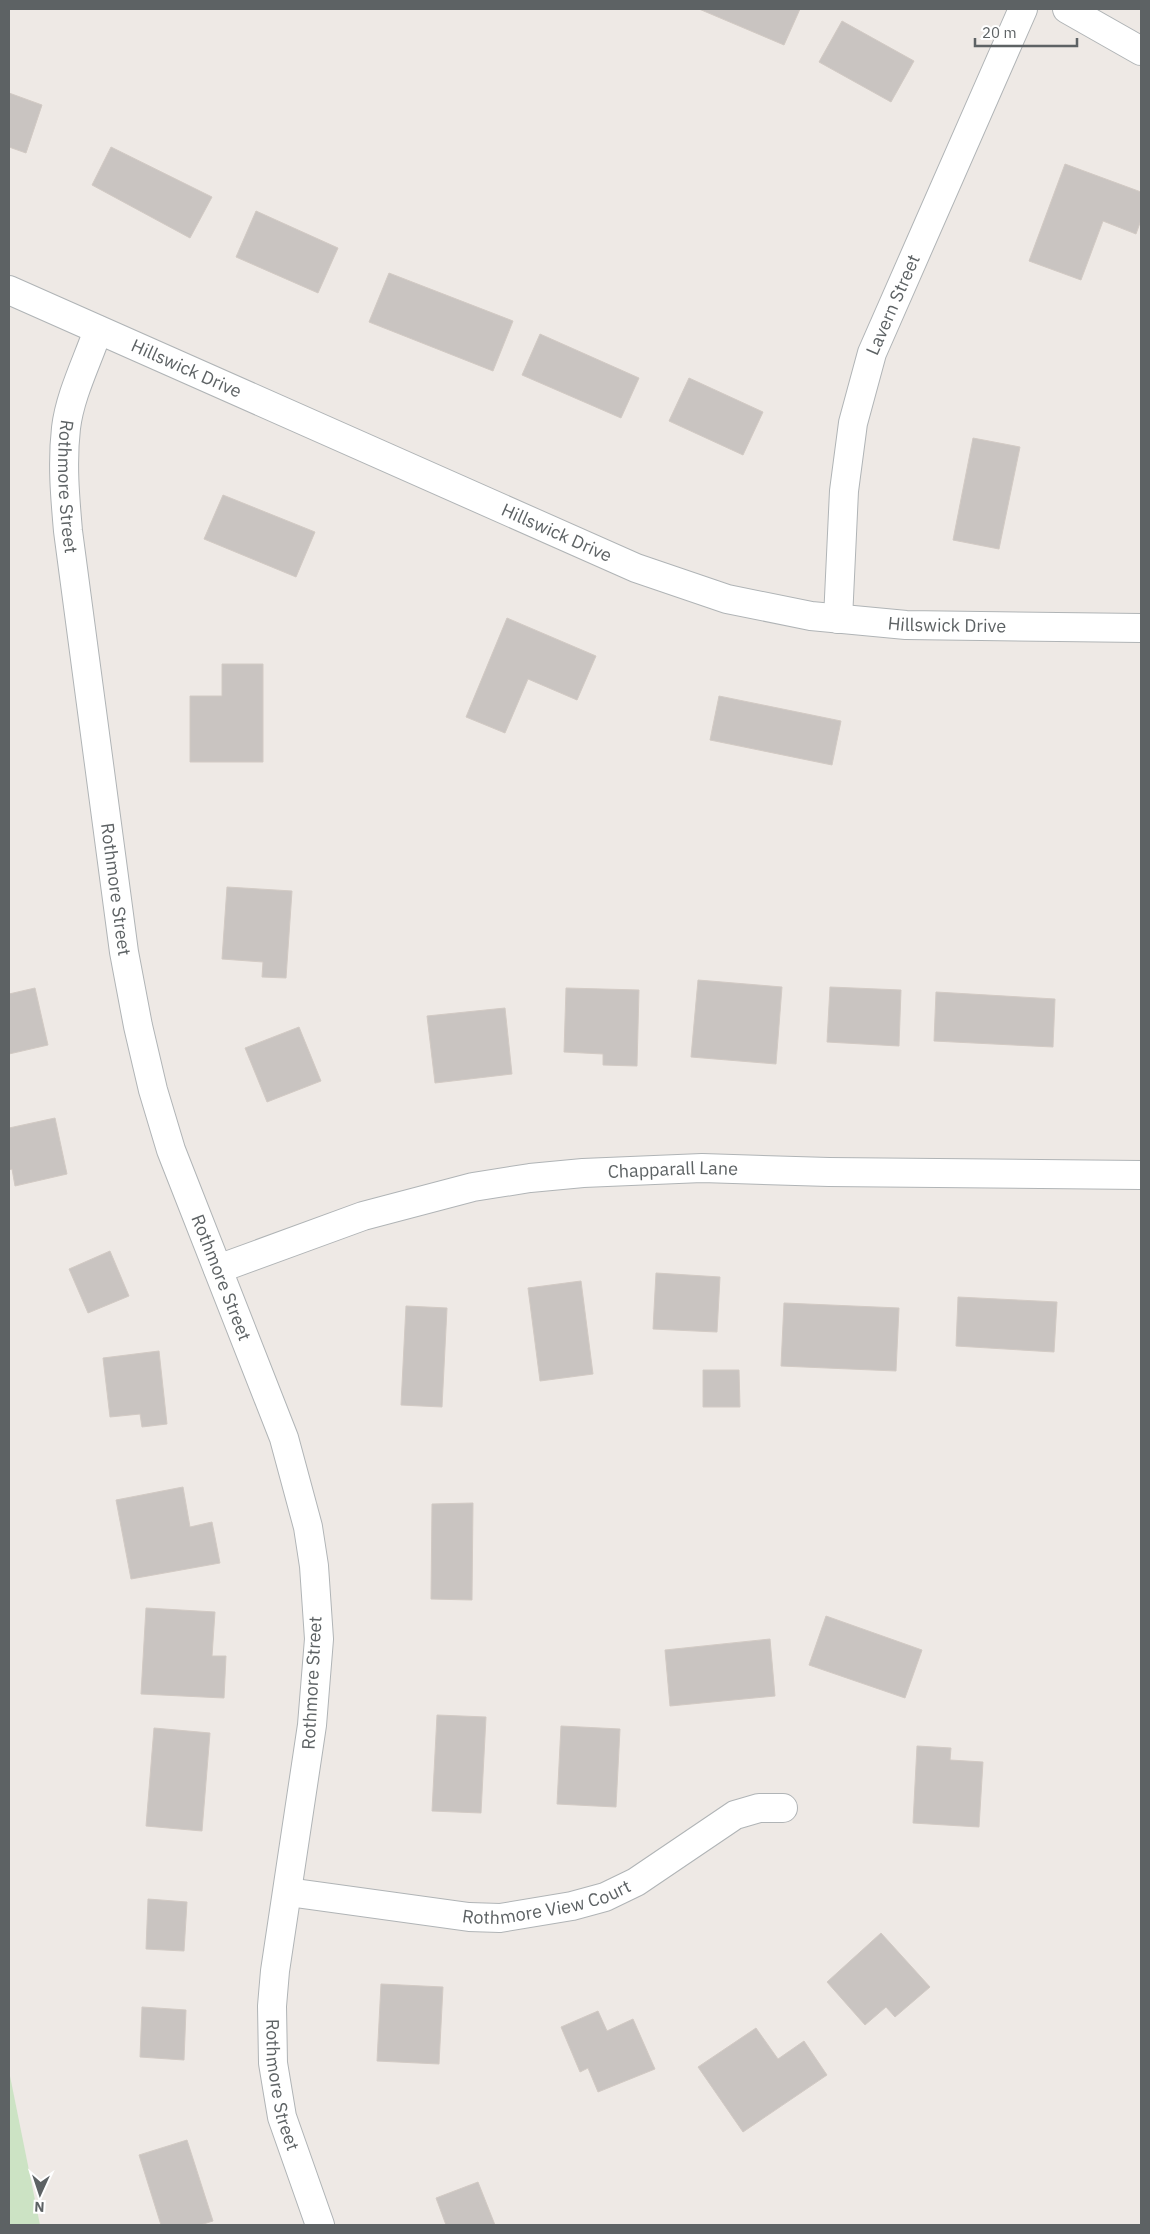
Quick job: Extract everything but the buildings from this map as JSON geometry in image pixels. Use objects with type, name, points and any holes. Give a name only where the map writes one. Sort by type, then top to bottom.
[{"type":"street","name":"Lavern Street","points":[[838,619],[845,482],[853,423],[872,353],[1023,9]]},
{"type":"street","points":[[1067,9],[1141,51]]},
{"type":"street","name":"Hillswick Drive","points":[[9,290],[636,568],[727,599],[811,616],[906,625],[1141,628]]},
{"type":"street","name":"Rothmore Street","points":[[98,330],[71,407],[66,427],[63,475],[68,532],[124,952],[138,1026],[153,1090],[171,1150],[284,1438],[308,1527],[314,1566],[319,1639],[312,1725],[275,1971],[272,2006],[273,2063],[282,2117],[320,2225]]},
{"type":"street","name":"Chapparall Lane","points":[[218,1268],[363,1216],[457,1191],[530,1178],[583,1173],[702,1168],[829,1172],[1141,1175]]},
{"type":"street","name":"Rothmore View Court","points":[[288,1892],[469,1917],[500,1918],[572,1906],[605,1897],[636,1882],[735,1815],[759,1808],[783,1808]]},
{"type":"green space","points":[[9,2071],[40,2225],[9,2225]]}]
